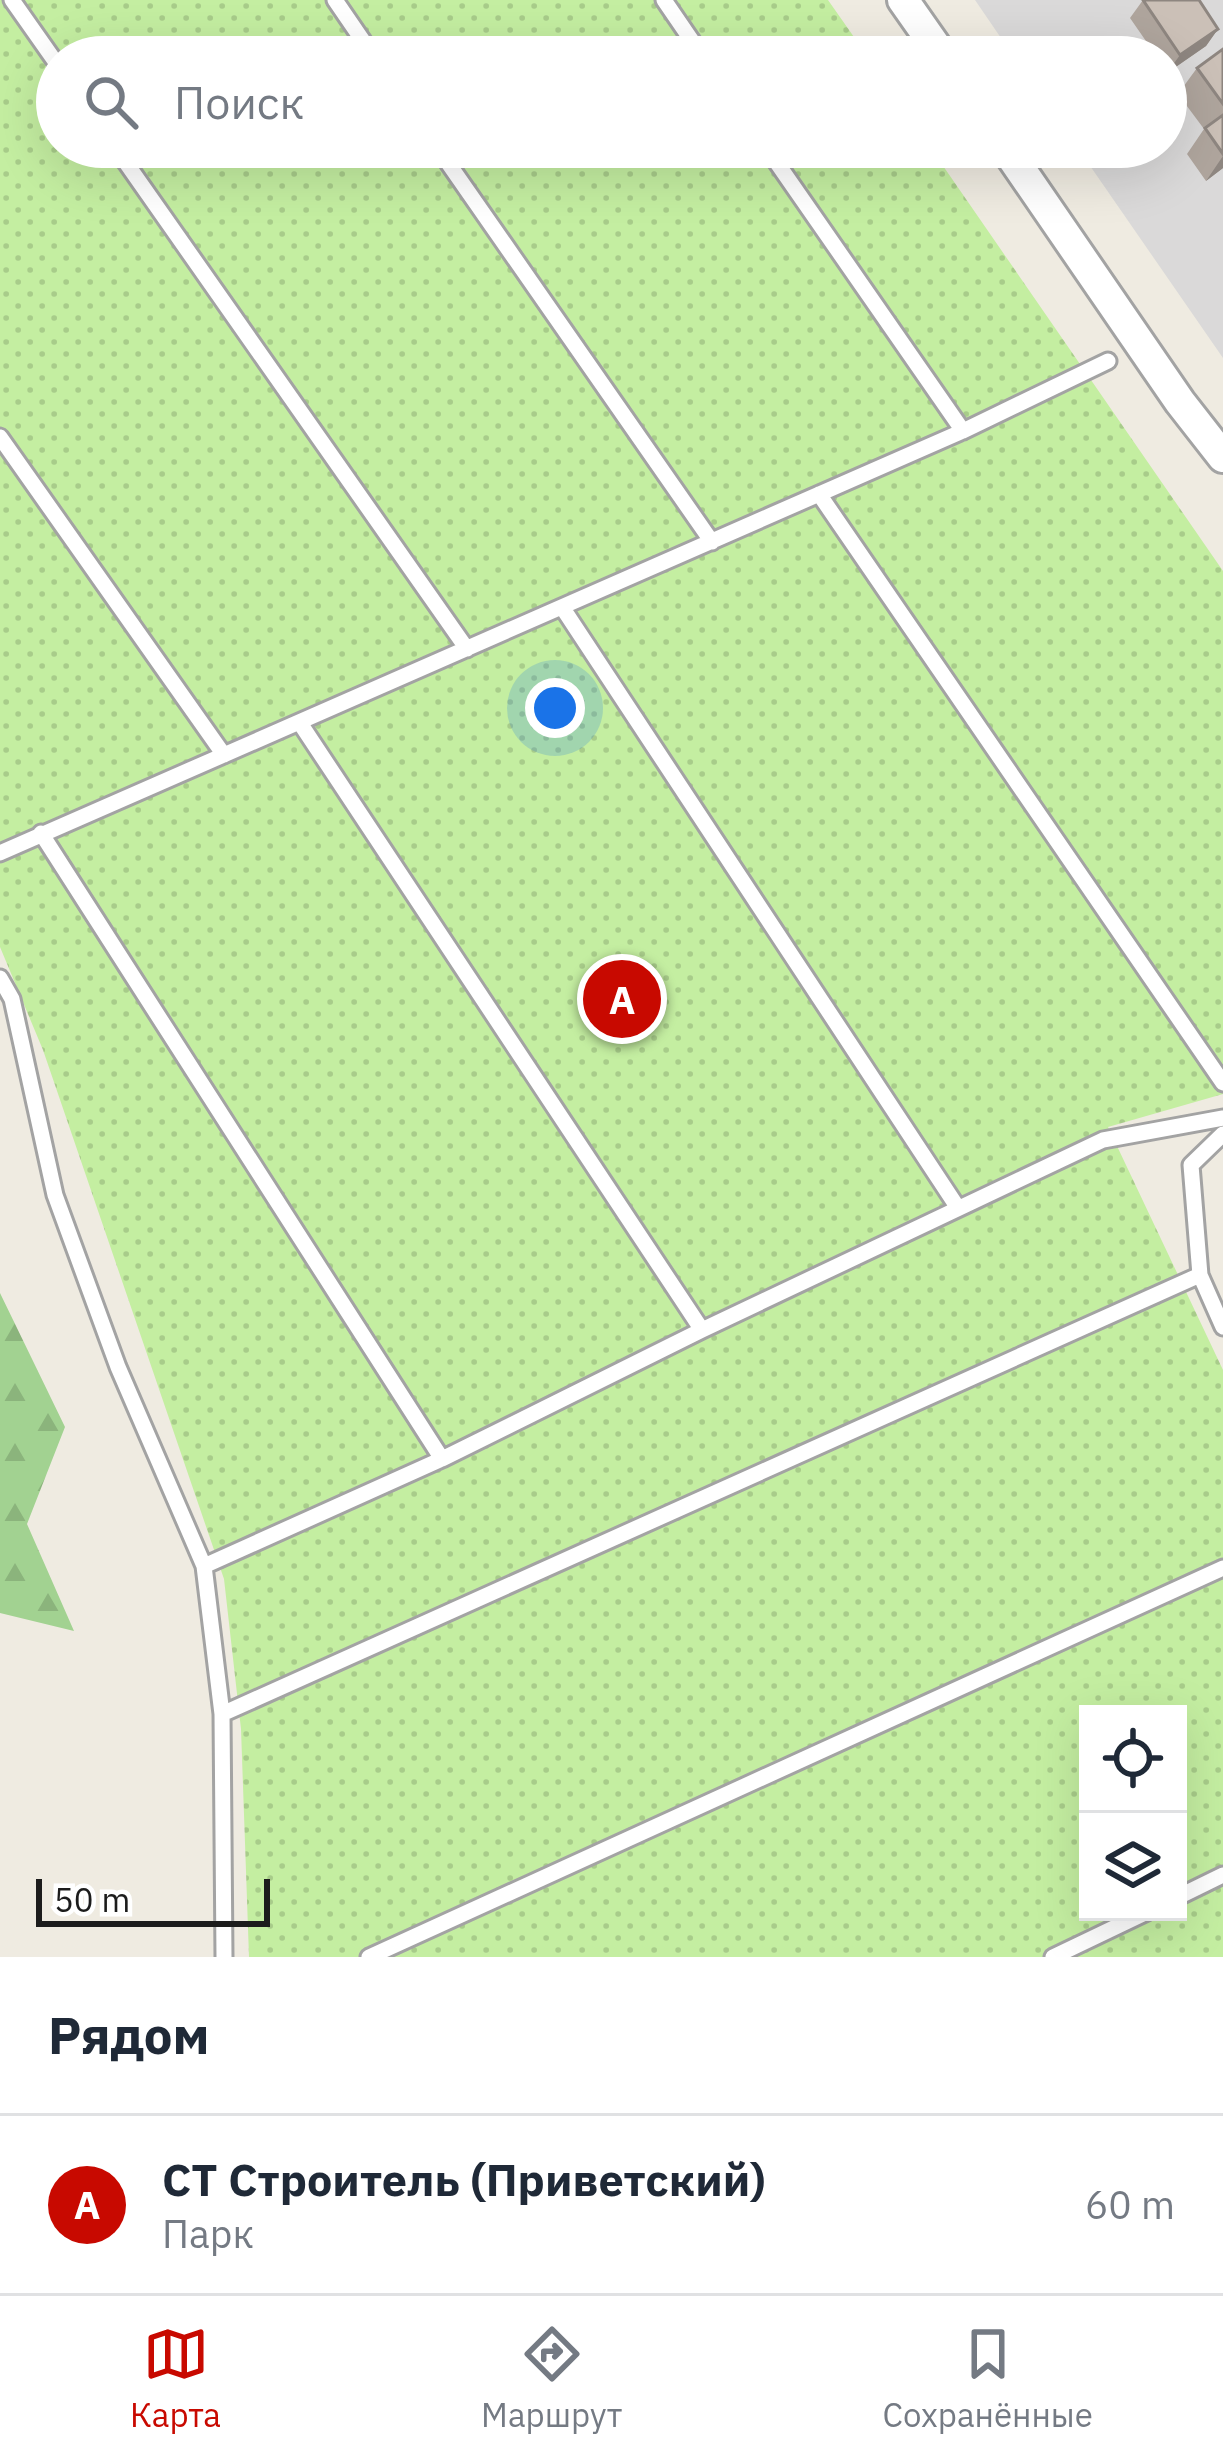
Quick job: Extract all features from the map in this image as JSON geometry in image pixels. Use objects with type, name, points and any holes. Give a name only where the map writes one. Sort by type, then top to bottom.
[{"type":"street","points":[[903,0],[928,36]]},
{"type":"street","points":[[1019,168],[1223,457]]},
{"type":"lane","points":[[12,0],[37,36]]},
{"type":"lane","points":[[335,0],[360,36]]},
{"type":"lane","points":[[664,0],[689,36]]},
{"type":"lane","points":[[130,168],[467,649]]},
{"type":"lane","points":[[452,168],[712,542]]},
{"type":"lane","points":[[781,168],[963,430]]},
{"type":"lane","points":[[0,853],[712,542],[1108,362]]},
{"type":"lane","points":[[0,437],[224,755]]},
{"type":"lane","points":[[819,494],[1223,1082]]},
{"type":"lane","points":[[562,607],[958,1208]]},
{"type":"lane","points":[[299,723],[702,1330]]},
{"type":"lane","points":[[41,833],[442,1460]]},
{"type":"lane","points":[[0,978],[12,999],[55,1195],[118,1367],[204,1566],[222,1714],[224,1957]]},
{"type":"lane","points":[[204,1566],[442,1460],[702,1330],[1103,1140],[1223,1118]]},
{"type":"lane","points":[[1223,1134],[1191,1165],[1199,1274],[1223,1327]]},
{"type":"lane","points":[[222,1714],[1199,1274]]},
{"type":"lane","points":[[369,1957],[1223,1568]]},
{"type":"lane","points":[[1187,1893],[1223,1875]]},
{"type":"lane","points":[[1053,1957],[1128,1921]]},
{"type":"shaded area","points":[[975,0],[1223,0],[1223,358],[1092,168],[1187,168],[1187,36],[1000,36]]},
{"type":"green space","points":[[0,0],[828,0],[853,36],[36,36],[36,168],[945,168],[1223,571],[1223,1094],[1108,1127],[1223,1370],[1223,1957],[249,1957],[241,1729],[224,1579],[43,1050],[0,947]]},
{"type":"green space","points":[[0,1293],[65,1427],[27,1524],[74,1631],[0,1613]]},
{"type":"building","points":[[1143,0],[1199,0],[1218,29],[1187,50],[1187,36],[1167,36]]},
{"type":"building","points":[[1223,49],[1223,104],[1197,68]]},
{"type":"building","points":[[1223,115],[1223,154],[1205,128]]},
{"type":"place","name":"СТ Строитель (Приветский)","points":[[622,999]]}]
